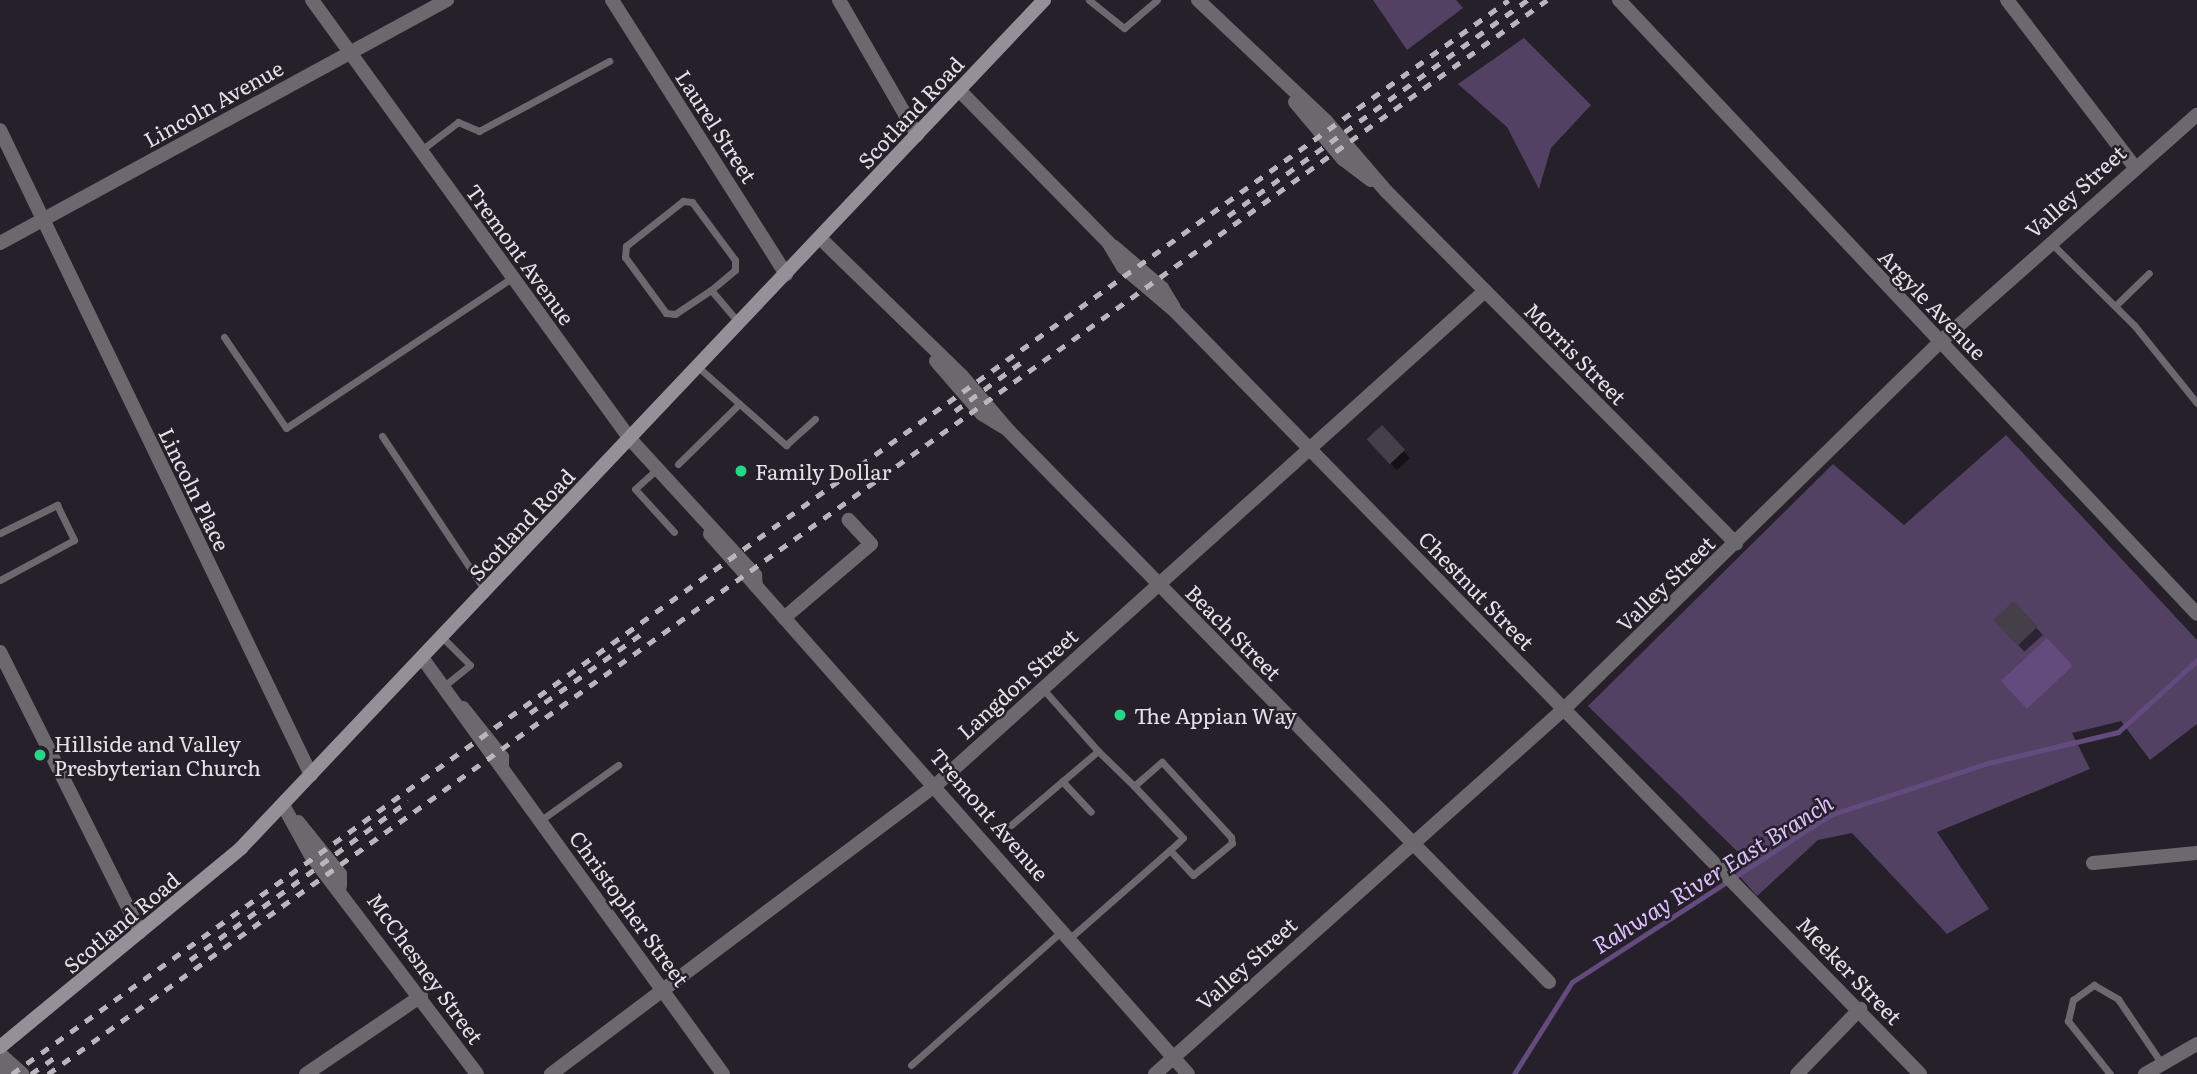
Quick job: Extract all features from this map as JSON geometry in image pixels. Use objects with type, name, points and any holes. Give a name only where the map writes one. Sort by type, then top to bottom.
[{"type":"main road","name":"Scotland Road","points":[[0,1046],[140,932],[283,805],[424,659],[1044,0]]},
{"type":"street","name":"Tremont Avenue","points":[[312,0],[348,54],[630,439],[705,526],[721,554],[756,586],[937,784],[1188,1074]]},
{"type":"street","name":"Lincoln Avenue","points":[[0,243],[447,0]]},
{"type":"street","name":"Laurel Street","points":[[611,0],[786,274]]},
{"type":"street","points":[[839,0],[917,135]]},
{"type":"street","name":"Morris Street","points":[[1198,0],[1286,89],[1343,159],[1386,191],[1736,544]]},
{"type":"street","name":"Argyle Avenue","points":[[1606,0],[1638,24]]},
{"type":"street","name":"Argyle Avenue","points":[[1619,0],[1638,24],[2197,614]]},
{"type":"street","points":[[2007,0],[2134,166]]},
{"type":"street","name":"Chestnut Street","points":[[959,90],[1108,242],[1123,267],[1176,312],[1749,896]]},
{"type":"street","name":"Valley Street","points":[[1155,1074],[1564,709],[1940,342],[2134,166],[2197,116]]},
{"type":"street","name":"Lincoln Place","points":[[0,130],[41,221],[311,775]]},
{"type":"street","name":"Beach Street","points":[[821,239],[920,340],[982,414],[1008,430],[1549,982]]},
{"type":"street","name":"Langdon Street","points":[[551,1074],[937,784],[1485,291]]},
{"type":"street","points":[[784,618],[871,544],[849,520]]},
{"type":"street","points":[[0,652],[140,932]]},
{"type":"street","name":"Christopher Street","points":[[424,659],[486,753],[502,766],[723,1074]]},
{"type":"street","name":"McChesney Street","points":[[283,805],[310,854],[340,886],[477,1074]]},
{"type":"street","points":[[2092,863],[2197,853]]},
{"type":"street","name":"Meeker Street","points":[[1749,896],[1920,1074]]},
{"type":"street","points":[[306,1074],[421,996]]},
{"type":"street","points":[[1797,1074],[1860,1009]]},
{"type":"street","points":[[2145,1074],[2197,1044]]},
{"type":"street","points":[[0,1054],[22,1074]]},
{"type":"street","points":[[0,1061],[6,1074]]},
{"type":"lane","points":[[1089,0],[1112,22],[1133,23],[1157,0]]},
{"type":"lane","points":[[420,152],[458,122],[479,131],[609,61]]},
{"type":"lane","points":[[683,201],[692,202],[722,241],[735,270],[711,290],[676,314],[666,313],[625,257],[626,246],[683,201]]},
{"type":"lane","points":[[2049,242],[2115,306],[2197,403]]},
{"type":"lane","points":[[2115,306],[2149,273]]},
{"type":"lane","points":[[224,337],[286,428],[512,278]]},
{"type":"lane","points":[[711,290],[740,324]]},
{"type":"lane","points":[[698,368],[786,445],[815,419]]},
{"type":"lane","points":[[678,464],[739,404]]},
{"type":"lane","points":[[382,436],[472,580],[486,593]]},
{"type":"lane","points":[[656,470],[635,489],[674,532]]},
{"type":"lane","points":[[0,533],[57,505],[74,540],[0,580]]},
{"type":"lane","points":[[443,638],[470,665],[443,687]]},
{"type":"lane","points":[[911,1065],[1183,838],[1098,751],[1043,688]]},
{"type":"lane","points":[[1011,825],[1098,751]]},
{"type":"lane","points":[[1134,786],[1161,762],[1232,843],[1193,875],[1170,850]]},
{"type":"lane","points":[[541,820],[618,765]]},
{"type":"lane","points":[[1062,781],[1091,812]]},
{"type":"lane","points":[[2110,1074],[2068,1021],[2073,1000],[2094,985],[2118,999],[2162,1064]]},
{"type":"lane","points":[[2180,1053],[2197,1053]]},
{"type":"shaded area","points":[[1373,0],[1456,0],[1463,8],[1407,50]]},
{"type":"shaded area","points":[[1524,38],[1591,105],[1551,148],[1539,189],[1507,127],[1458,84]]},
{"type":"shaded area","points":[[2006,435],[2197,640],[2197,724],[2150,760],[2121,721],[2072,733],[2090,769],[1937,832],[1989,909],[1947,934],[1852,833],[1818,840],[1757,896],[1735,871],[1741,855],[1588,706],[1833,464],[1904,525]]},
{"type":"shaded area","points":[[2047,638],[2073,666],[2027,709],[2001,681]]},
{"type":"building","points":[[1382,425],[1405,450],[1390,464],[1367,439]]},
{"type":"building","points":[[2014,601],[2038,627],[2017,646],[1994,620]]},
{"type":"waterway","name":"Rahway River East Branch","points":[[1514,1074],[1572,982],[1830,815],[1988,763],[2118,732],[2197,660]]},
{"type":"railway","points":[[12,1074],[1509,0]]},
{"type":"railway","points":[[1228,216],[1528,0]]},
{"type":"railway","points":[[48,1074],[1547,0]]},
{"type":"railway","points":[[955,411],[1023,361]]},
{"type":"railway","points":[[530,713],[641,634]]},
{"type":"railway","points":[[190,960],[408,801]]},
{"type":"railway","points":[[31,1074],[54,1058]]},
{"type":"place","name":"Family Dollar","points":[[741,471]]},
{"type":"place","name":"The Appian Way","points":[[1120,715]]},
{"type":"place","name":"Hillside and Valley Presbyterian Church","points":[[40,755]]}]
